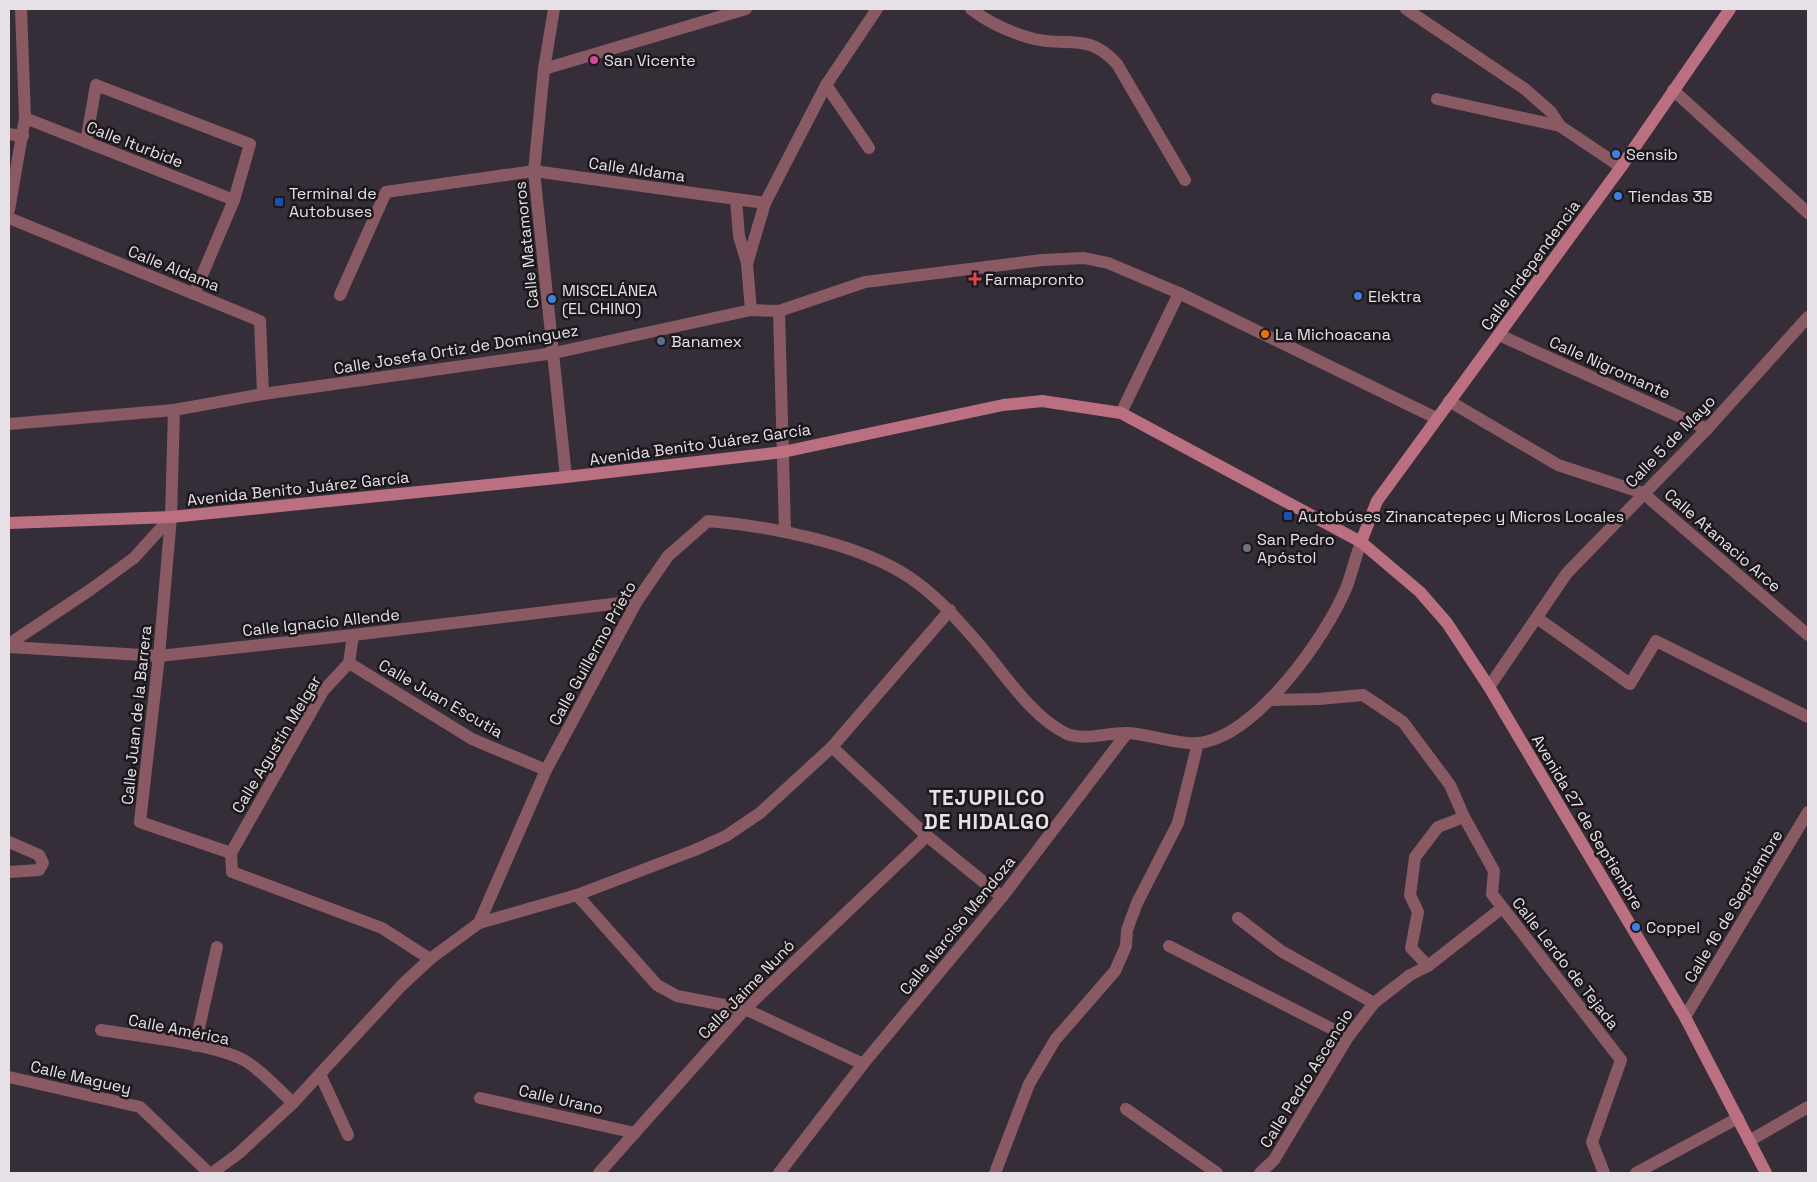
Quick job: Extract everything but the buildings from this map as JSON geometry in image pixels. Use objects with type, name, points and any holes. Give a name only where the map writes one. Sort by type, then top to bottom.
[{"type":"main road","name":"Calle Independencia","points":[[1360,542],[1376,501],[1621,167],[1730,9]]},
{"type":"main road","name":"Avenida Benito Juárez García","points":[[9,523],[171,517],[566,478],[783,452],[1003,405],[1042,401],[1122,413],[1360,542]]},
{"type":"main road","name":"Avenida 27 de Septiembre","points":[[1360,542],[1420,592],[1447,623],[1489,687],[1685,1018],[1766,1173]]},
{"type":"street","points":[[9,210],[25,118],[21,9]]},
{"type":"street","name":"Calle Matamoros","points":[[554,9],[544,69],[534,171],[566,478]]},
{"type":"street","points":[[544,69],[746,9]]},
{"type":"street","points":[[747,264],[765,203],[826,85],[877,9]]},
{"type":"street","points":[[971,9],[982,18],[1012,32],[1036,39],[1089,44],[1105,51],[1117,64],[1185,180]]},
{"type":"street","points":[[1406,9],[1525,89],[1552,112],[1560,126]]},
{"type":"street","points":[[826,85],[869,148]]},
{"type":"street","points":[[86,142],[96,86],[250,144],[234,200],[194,294]]},
{"type":"street","points":[[1674,90],[1808,213]]},
{"type":"street","points":[[1437,99],[1560,126],[1621,167]]},
{"type":"street","name":"Calle Iturbide","points":[[25,118],[234,200]]},
{"type":"street","points":[[9,134],[23,136]]},
{"type":"street","name":"Calle Aldama","points":[[340,295],[386,192],[534,171],[765,203]]},
{"type":"street","points":[[736,200],[739,236],[747,264],[751,310]]},
{"type":"street","name":"Calle Aldama","points":[[9,218],[260,321],[263,394]]},
{"type":"street","name":"Calle Josefa Ortiz de Domínguez","points":[[9,424],[174,410],[263,394],[554,353],[751,310],[779,311],[865,282],[1042,260],[1084,258],[1108,263],[1179,292],[1436,418]]},
{"type":"street","points":[[1122,413],[1179,292]]},
{"type":"street","points":[[779,311],[785,532]]},
{"type":"street","name":"Calle 5 de Mayo","points":[[1489,687],[1567,573],[1706,428],[1808,317]]},
{"type":"street","name":"Calle Nigromante","points":[[1499,334],[1706,428]]},
{"type":"street","name":"Calle Atanacio Arce","points":[[1449,401],[1558,465],[1643,493],[1808,635]]},
{"type":"street","name":"Calle Juan de la Barrera","points":[[174,410],[171,517],[159,656],[140,822],[231,853]]},
{"type":"street","points":[[9,646],[134,558],[171,517]]},
{"type":"street","name":"Calle Guillermo Prieto","points":[[479,924],[546,770],[637,601],[668,556],[708,521],[747,524],[785,532],[860,552],[884,562],[909,577],[950,610],[1042,718],[1067,734],[1084,737],[1127,733],[1198,743]]},
{"type":"street","points":[[995,1173],[1029,1084],[1055,1040],[1115,971],[1126,946],[1127,930],[1137,903],[1178,823],[1198,743],[1224,735],[1251,717],[1300,666],[1323,631],[1346,587],[1360,542]]},
{"type":"street","name":"Calle Ignacio Allende","points":[[9,646],[159,656],[637,601]]},
{"type":"street","points":[[210,1173],[238,1154],[293,1103],[402,985],[430,959],[479,924],[577,895],[695,850],[726,836],[760,813],[832,748],[950,610]]},
{"type":"street","points":[[1537,618],[1630,684],[1656,640],[1808,717]]},
{"type":"street","points":[[349,663],[354,635]]},
{"type":"street","name":"Calle Juan Escutia","points":[[349,663],[472,739],[546,770]]},
{"type":"street","name":"Calle Agustín Melgar","points":[[231,853],[323,691],[349,663]]},
{"type":"street","name":"Calle Lerdo de Tejada","points":[[1269,700],[1318,700],[1363,695],[1403,722],[1450,785],[1464,817],[1494,871],[1492,894],[1621,1060],[1592,1142],[1604,1173]]},
{"type":"street","name":"Calle Narciso Mendoza","points":[[779,1173],[864,1064],[1002,897],[1127,733]]},
{"type":"street","points":[[832,748],[926,836],[1002,897]]},
{"type":"street","name":"Calle 16 de Septiembre","points":[[1685,1018],[1808,812]]},
{"type":"street","points":[[1428,966],[1411,948],[1418,912],[1410,895],[1415,857],[1438,827],[1464,817]]},
{"type":"street","name":"Calle Jaime Nunó","points":[[599,1173],[745,1009],[926,836]]},
{"type":"street","points":[[9,842],[40,854],[43,863],[39,870],[9,872]]},
{"type":"street","points":[[231,853],[232,872],[382,928],[430,959]]},
{"type":"street","points":[[577,895],[657,985],[677,996],[745,1009],[864,1064]]},
{"type":"street","name":"Calle Pedro Ascencio","points":[[1260,1173],[1274,1160],[1348,1037],[1374,1003],[1410,975],[1428,966],[1502,908]]},
{"type":"street","points":[[1238,918],[1281,950],[1374,1003]]},
{"type":"street","points":[[1169,946],[1348,1037]]},
{"type":"street","points":[[195,1046],[216,947]]},
{"type":"street","name":"Calle América","points":[[101,1030],[195,1046],[238,1057],[248,1063],[293,1103]]},
{"type":"street","points":[[320,1074],[348,1135]]},
{"type":"street","name":"Calle Maguey","points":[[9,1078],[140,1107],[210,1173]]},
{"type":"street","name":"Calle Urano","points":[[480,1098],[635,1133]]},
{"type":"street","points":[[1749,1141],[1808,1107]]},
{"type":"street","points":[[1126,1109],[1217,1173]]},
{"type":"street","points":[[1636,1173],[1738,1118]]},
{"type":"place","name":"San Vicente","points":[[594,60]]},
{"type":"place","name":"Sensib","points":[[1616,154]]},
{"type":"place","name":"Tiendas 3B","points":[[1618,196]]},
{"type":"place","name":"Terminal de Autobuses","points":[[279,202]]},
{"type":"place","name":"Farmapronto","points":[[975,279]]},
{"type":"place","name":"Elektra","points":[[1358,296]]},
{"type":"place","name":"MISCELÁNEA (EL CHINO)","points":[[552,299]]},
{"type":"place","name":"La Michoacana","points":[[1265,334]]},
{"type":"place","name":"Banamex","points":[[661,341]]},
{"type":"place","name":"Autobúses Zinancatepec y Micros Locales","points":[[1288,516]]},
{"type":"place","name":"San Pedro Apóstol","points":[[1247,548]]},
{"type":"place","name":"Coppel","points":[[1636,927]]},
{"type":"district","name":"TEJUPILCO DE HIDALGO","points":[[987,810]]}]
